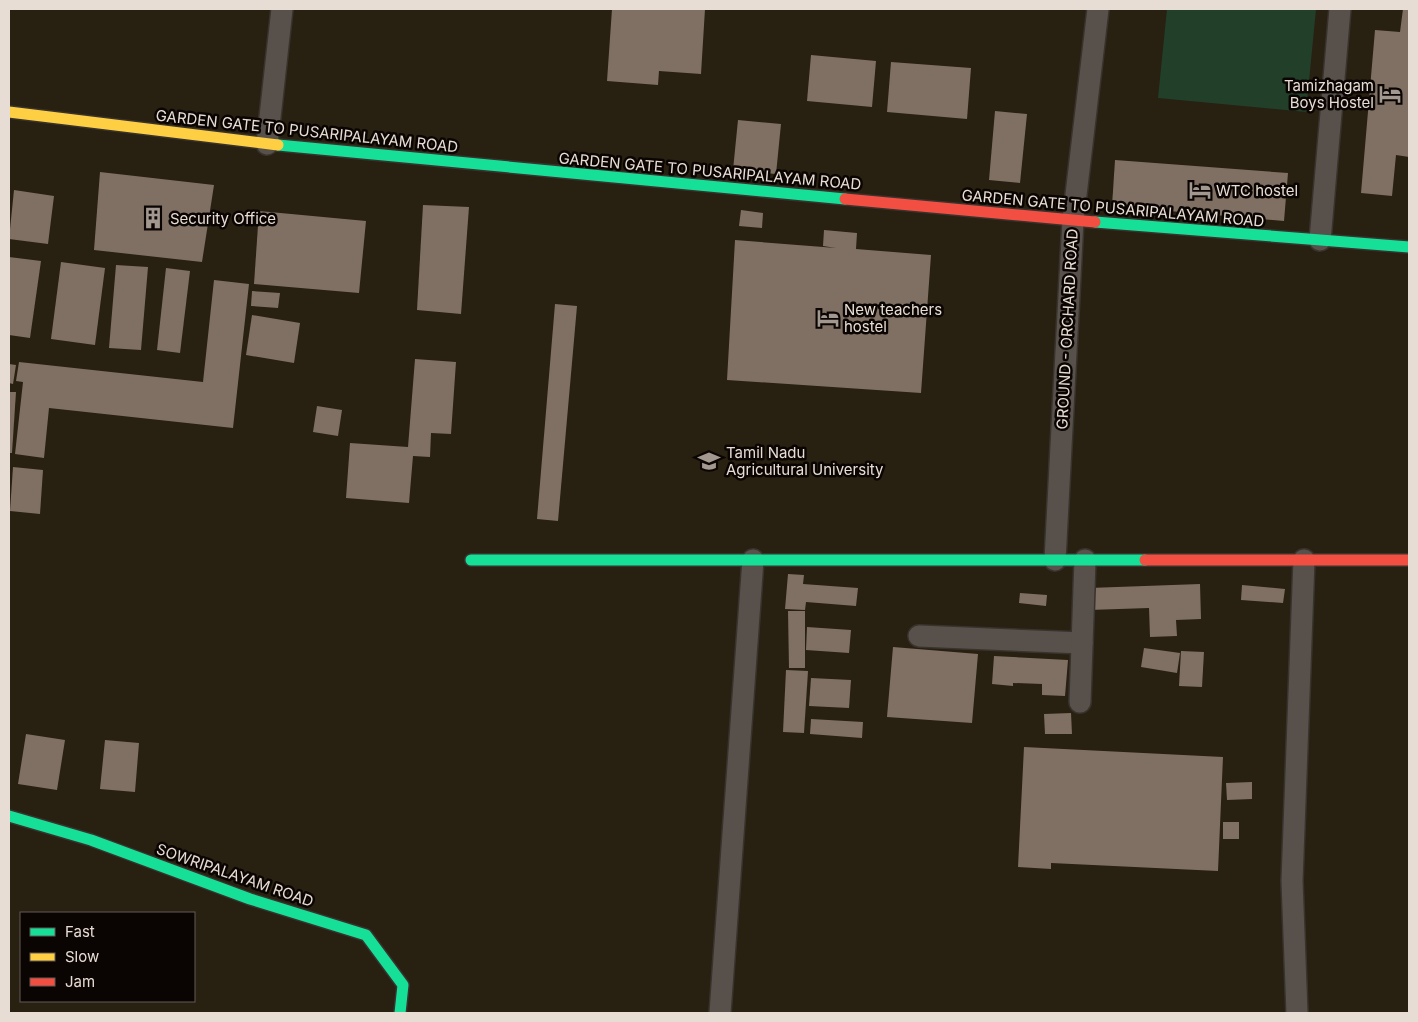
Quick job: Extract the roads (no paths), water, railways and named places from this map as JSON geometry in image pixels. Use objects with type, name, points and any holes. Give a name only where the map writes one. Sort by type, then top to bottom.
[{"type":"street","points":[[267,144],[282,9]]},
{"type":"street","name":"GROUND - ORCHARD ROAD","points":[[1055,560],[1073,220],[1098,9]]},
{"type":"street","points":[[1320,240],[1340,9]]},
{"type":"street","name":"GARDEN GATE TO PUSARIPALAYAM ROAD","points":[[9,112],[267,144],[1073,220],[1409,247]]},
{"type":"street","points":[[471,560],[1409,560]]},
{"type":"street","points":[[720,1013],[753,560]]},
{"type":"street","points":[[1080,702],[1085,560]]},
{"type":"street","points":[[1297,1013],[1292,881],[1304,560]]},
{"type":"street","points":[[919,636],[1082,643]]},
{"type":"street","name":"SOWRIPALAYAM ROAD","points":[[9,816],[91,840],[250,898],[366,935],[403,985],[400,1013]]},
{"type":"place","name":"Tamizhagam Boys Hostel","points":[[1390,94]]},
{"type":"place","name":"WTC hostel","points":[[1200,190]]},
{"type":"place","name":"Security Office","points":[[153,218]]},
{"type":"place","name":"New teachers hostel","points":[[828,318]]},
{"type":"place","name":"Tamil Nadu Agricultural University","points":[[709,461]]}]
